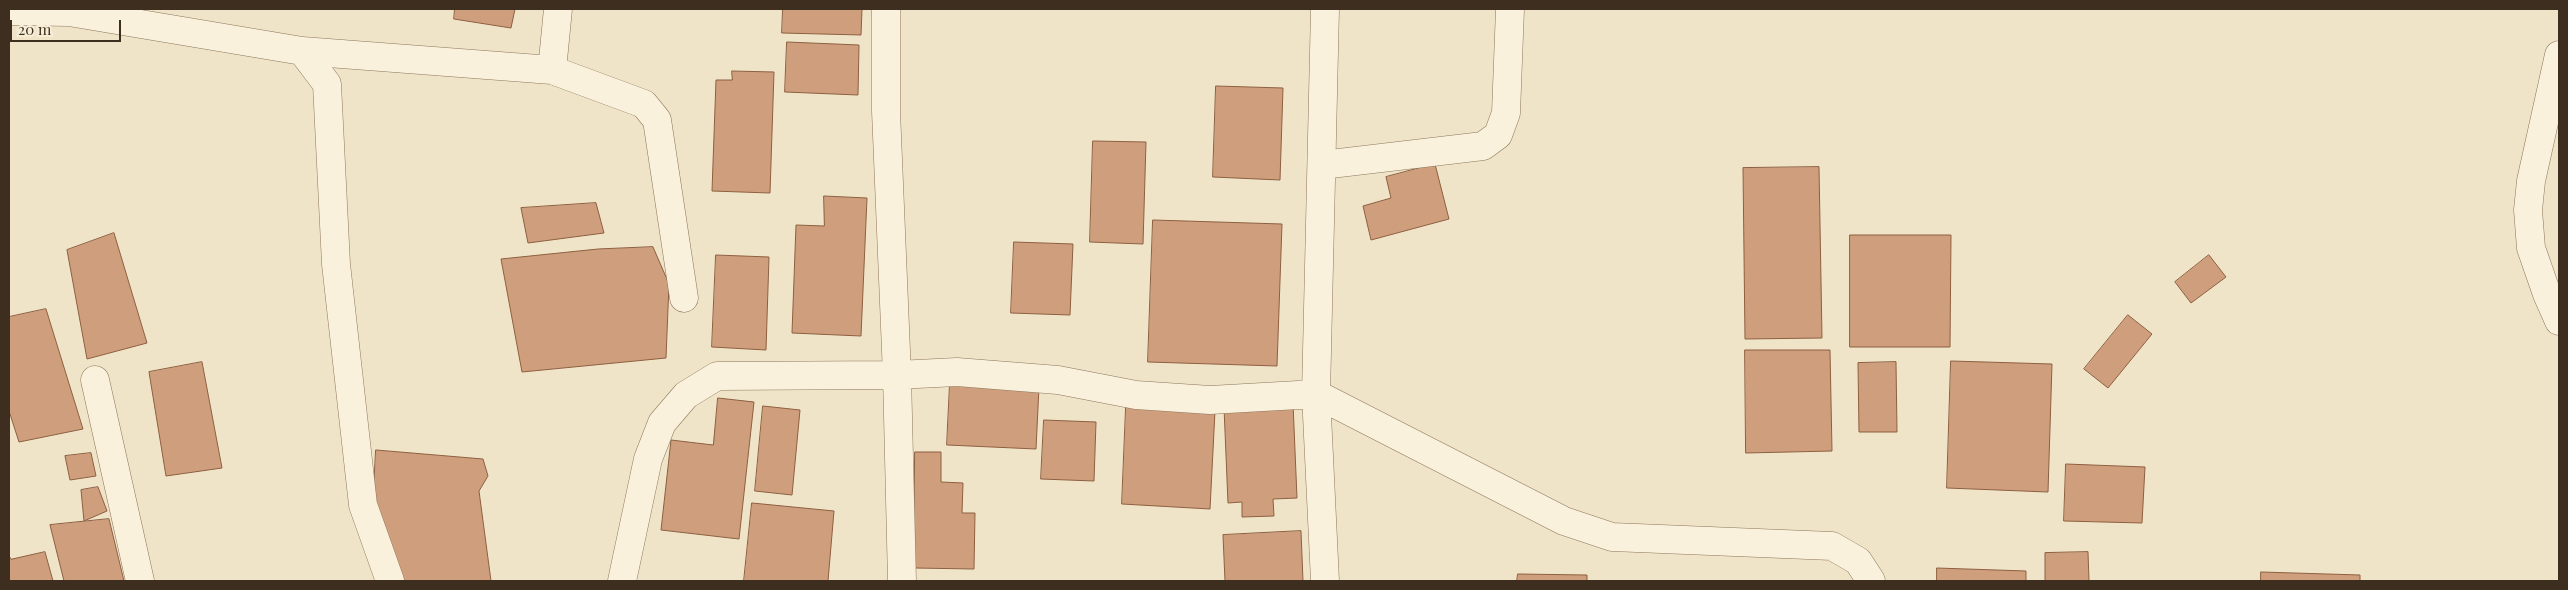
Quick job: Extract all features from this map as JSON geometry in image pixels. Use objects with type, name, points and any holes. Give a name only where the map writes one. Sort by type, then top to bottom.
[{"type":"street","points":[[552,70],[558,9]]},
{"type":"street","points":[[886,9],[886,111],[897,375],[902,581]]},
{"type":"street","points":[[1325,9],[1316,394],[1325,581]]},
{"type":"street","points":[[1322,165],[1482,146],[1498,135],[1506,113],[1510,9]]},
{"type":"street","points":[[9,11],[69,12],[302,51],[552,70],[644,104],[657,120],[684,298]]},
{"type":"street","points":[[302,51],[327,84],[336,264],[364,505],[390,581]]},
{"type":"street","points":[[2559,55],[2531,181],[2528,210],[2531,248],[2547,294],[2559,321]]},
{"type":"street","points":[[622,581],[648,459],[662,423],[686,396],[718,376],[897,375],[957,372],[1058,380],[1136,396],[1210,400],[1316,394],[1564,521],[1588,530],[1612,537],[1832,546],[1858,561],[1871,581]]},
{"type":"street","points":[[95,380],[140,581]]},
{"type":"building","points":[[455,9],[515,9],[511,28],[454,19]]},
{"type":"building","points":[[783,9],[862,9],[861,35],[782,33]]},
{"type":"building","points":[[787,42],[859,45],[858,95],[785,92]]},
{"type":"building","points":[[732,71],[774,72],[770,193],[712,191],[716,80],[732,80]]},
{"type":"building","points":[[1216,86],[1283,88],[1280,180],[1213,177]]},
{"type":"building","points":[[1093,141],[1146,142],[1143,244],[1090,242]]},
{"type":"building","points":[[1435,164],[1449,219],[1371,240],[1363,206],[1391,198],[1386,177]]},
{"type":"building","points":[[1819,167],[1822,338],[1745,339],[1743,168]]},
{"type":"building","points":[[824,196],[867,198],[861,336],[792,333],[796,225],[824,226]]},
{"type":"building","points":[[596,203],[604,233],[528,243],[521,208]]},
{"type":"building","points":[[1153,220],[1282,224],[1277,366],[1148,362]]},
{"type":"building","points":[[114,233],[147,343],[87,359],[67,250]]},
{"type":"building","points":[[1850,235],[1951,235],[1950,347],[1850,347]]},
{"type":"building","points":[[1014,242],[1073,244],[1070,315],[1011,313]]},
{"type":"building","points":[[653,247],[669,284],[666,358],[522,372],[501,259],[598,249]]},
{"type":"building","points":[[716,255],[769,257],[766,350],[712,347]]},
{"type":"building","points":[[2209,255],[2226,277],[2191,303],[2175,282]]},
{"type":"building","points":[[46,309],[83,429],[19,442],[9,411],[9,317]]},
{"type":"building","points":[[2128,315],[2152,334],[2108,388],[2084,369]]},
{"type":"building","points":[[1745,350],[1830,350],[1832,451],[1746,453]]},
{"type":"building","points":[[1951,361],[2052,364],[2048,492],[1947,488]]},
{"type":"building","points":[[202,362],[222,468],[166,476],[149,372]]},
{"type":"building","points":[[1896,362],[1897,432],[1859,432],[1858,363]]},
{"type":"building","points":[[950,383],[1039,387],[1036,449],[947,445]]},
{"type":"building","points":[[718,398],[754,402],[739,539],[661,530],[671,440],[713,445]]},
{"type":"building","points":[[1293,403],[1297,498],[1273,499],[1274,516],[1242,517],[1242,502],[1228,503],[1224,407]]},
{"type":"building","points":[[763,406],[800,410],[792,495],[755,491]]},
{"type":"building","points":[[1126,407],[1215,411],[1210,509],[1122,504]]},
{"type":"building","points":[[1044,420],[1096,422],[1094,481],[1041,479]]},
{"type":"building","points":[[376,450],[483,459],[488,476],[479,491],[491,581],[401,581],[373,502]]},
{"type":"building","points":[[915,452],[941,452],[941,482],[963,483],[962,513],[975,513],[974,569],[914,568]]},
{"type":"building","points":[[91,453],[96,476],[70,480],[65,456]]},
{"type":"building","points":[[2066,464],[2145,467],[2142,523],[2064,521]]},
{"type":"building","points":[[98,487],[107,511],[84,521],[81,490]]},
{"type":"building","points":[[752,503],[834,511],[828,581],[744,581]]},
{"type":"building","points":[[109,519],[124,581],[64,581],[50,525]]},
{"type":"building","points":[[1301,531],[1303,581],[1225,581],[1223,535]]},
{"type":"building","points":[[45,552],[53,581],[9,581],[9,556],[11,559]]},
{"type":"building","points":[[2088,552],[2089,581],[2045,581],[2045,553]]},
{"type":"building","points":[[1937,568],[2026,571],[2026,581],[1937,581]]},
{"type":"building","points":[[2261,572],[2360,575],[2360,581],[2261,581]]},
{"type":"building","points":[[1518,574],[1587,575],[1587,581],[1517,581]]}]
